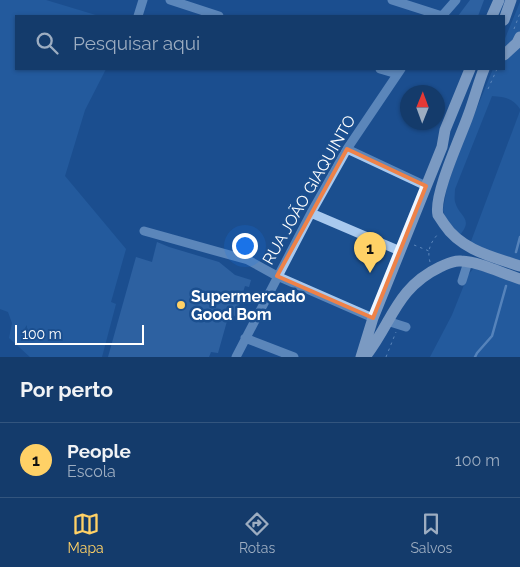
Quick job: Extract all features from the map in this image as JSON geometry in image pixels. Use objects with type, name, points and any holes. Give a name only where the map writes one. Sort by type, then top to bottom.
[{"type":"main road","points":[[492,15],[499,0]]},
{"type":"main road","points":[[505,17],[511,0]]},
{"type":"main road","points":[[505,54],[517,43],[520,36]]},
{"type":"main road","points":[[442,147],[445,130],[470,70]]},
{"type":"main road","points":[[361,357],[373,318],[442,147],[470,91],[485,71]]},
{"type":"main road","points":[[485,71],[440,193],[439,216],[446,228],[461,242],[520,266]]},
{"type":"main road","points":[[365,357],[387,321],[412,286],[420,278],[434,270],[450,262],[468,262],[520,279]]},
{"type":"street","points":[[138,15],[143,0]]},
{"type":"street","points":[[170,0],[216,15]]},
{"type":"street","points":[[392,0],[439,15]]},
{"type":"street","points":[[443,15],[456,0]]},
{"type":"street","points":[[386,70],[399,72]]},
{"type":"street","name":"RUA JOÃO GIAQUINTO","points":[[236,357],[277,276],[347,149],[399,72]]},
{"type":"street","points":[[347,149],[426,186]]},
{"type":"street","points":[[311,213],[402,246]]},
{"type":"street","points":[[144,231],[248,260],[277,276],[373,318]]},
{"type":"street","points":[[462,281],[468,262]]},
{"type":"street","points":[[387,321],[403,326]]},
{"type":"street","points":[[245,338],[294,357]]},
{"type":"path","points":[[487,91],[497,70]]},
{"type":"path","points":[[434,270],[429,260],[431,244],[437,235],[446,228]]},
{"type":"path","points":[[402,246],[429,251]]},
{"type":"path","points":[[386,357],[403,326]]},
{"type":"highlighted area","points":[[347,149],[426,186],[373,318],[277,276]]},
{"type":"shaded area","points":[[0,0],[46,0],[96,15],[15,15],[15,70],[105,70],[85,110],[65,176],[126,249],[111,302],[116,304],[102,357],[30,357],[9,338],[12,323],[8,312],[0,309]]},
{"type":"shaded area","points":[[520,2],[520,109],[514,102],[508,99],[492,96],[455,189],[455,202],[466,221],[466,225],[460,235],[446,220],[443,210],[447,187],[460,149],[493,70],[505,70],[505,39]]},
{"type":"shaded area","points":[[520,111],[520,262],[470,244]]},
{"type":"shaded area","points":[[474,268],[520,284],[520,357],[430,357],[452,315],[468,275]]},
{"type":"building","points":[[470,0],[484,0],[478,15],[459,15]]},
{"type":"building","name":"Supermercado Good Bom","points":[[157,242],[219,262],[235,275],[251,280],[249,287],[245,286],[235,316],[229,314],[218,353],[211,352],[209,357],[108,357],[136,257],[152,262]]},
{"type":"waterway","points":[[516,252],[520,237]]},
{"type":"waterway","points":[[475,357],[492,336],[506,286]]},
{"type":"place","name":"People","points":[[370,273]]},
{"type":"place","name":"Supermercado Good Bom","points":[[181,305]]}]
